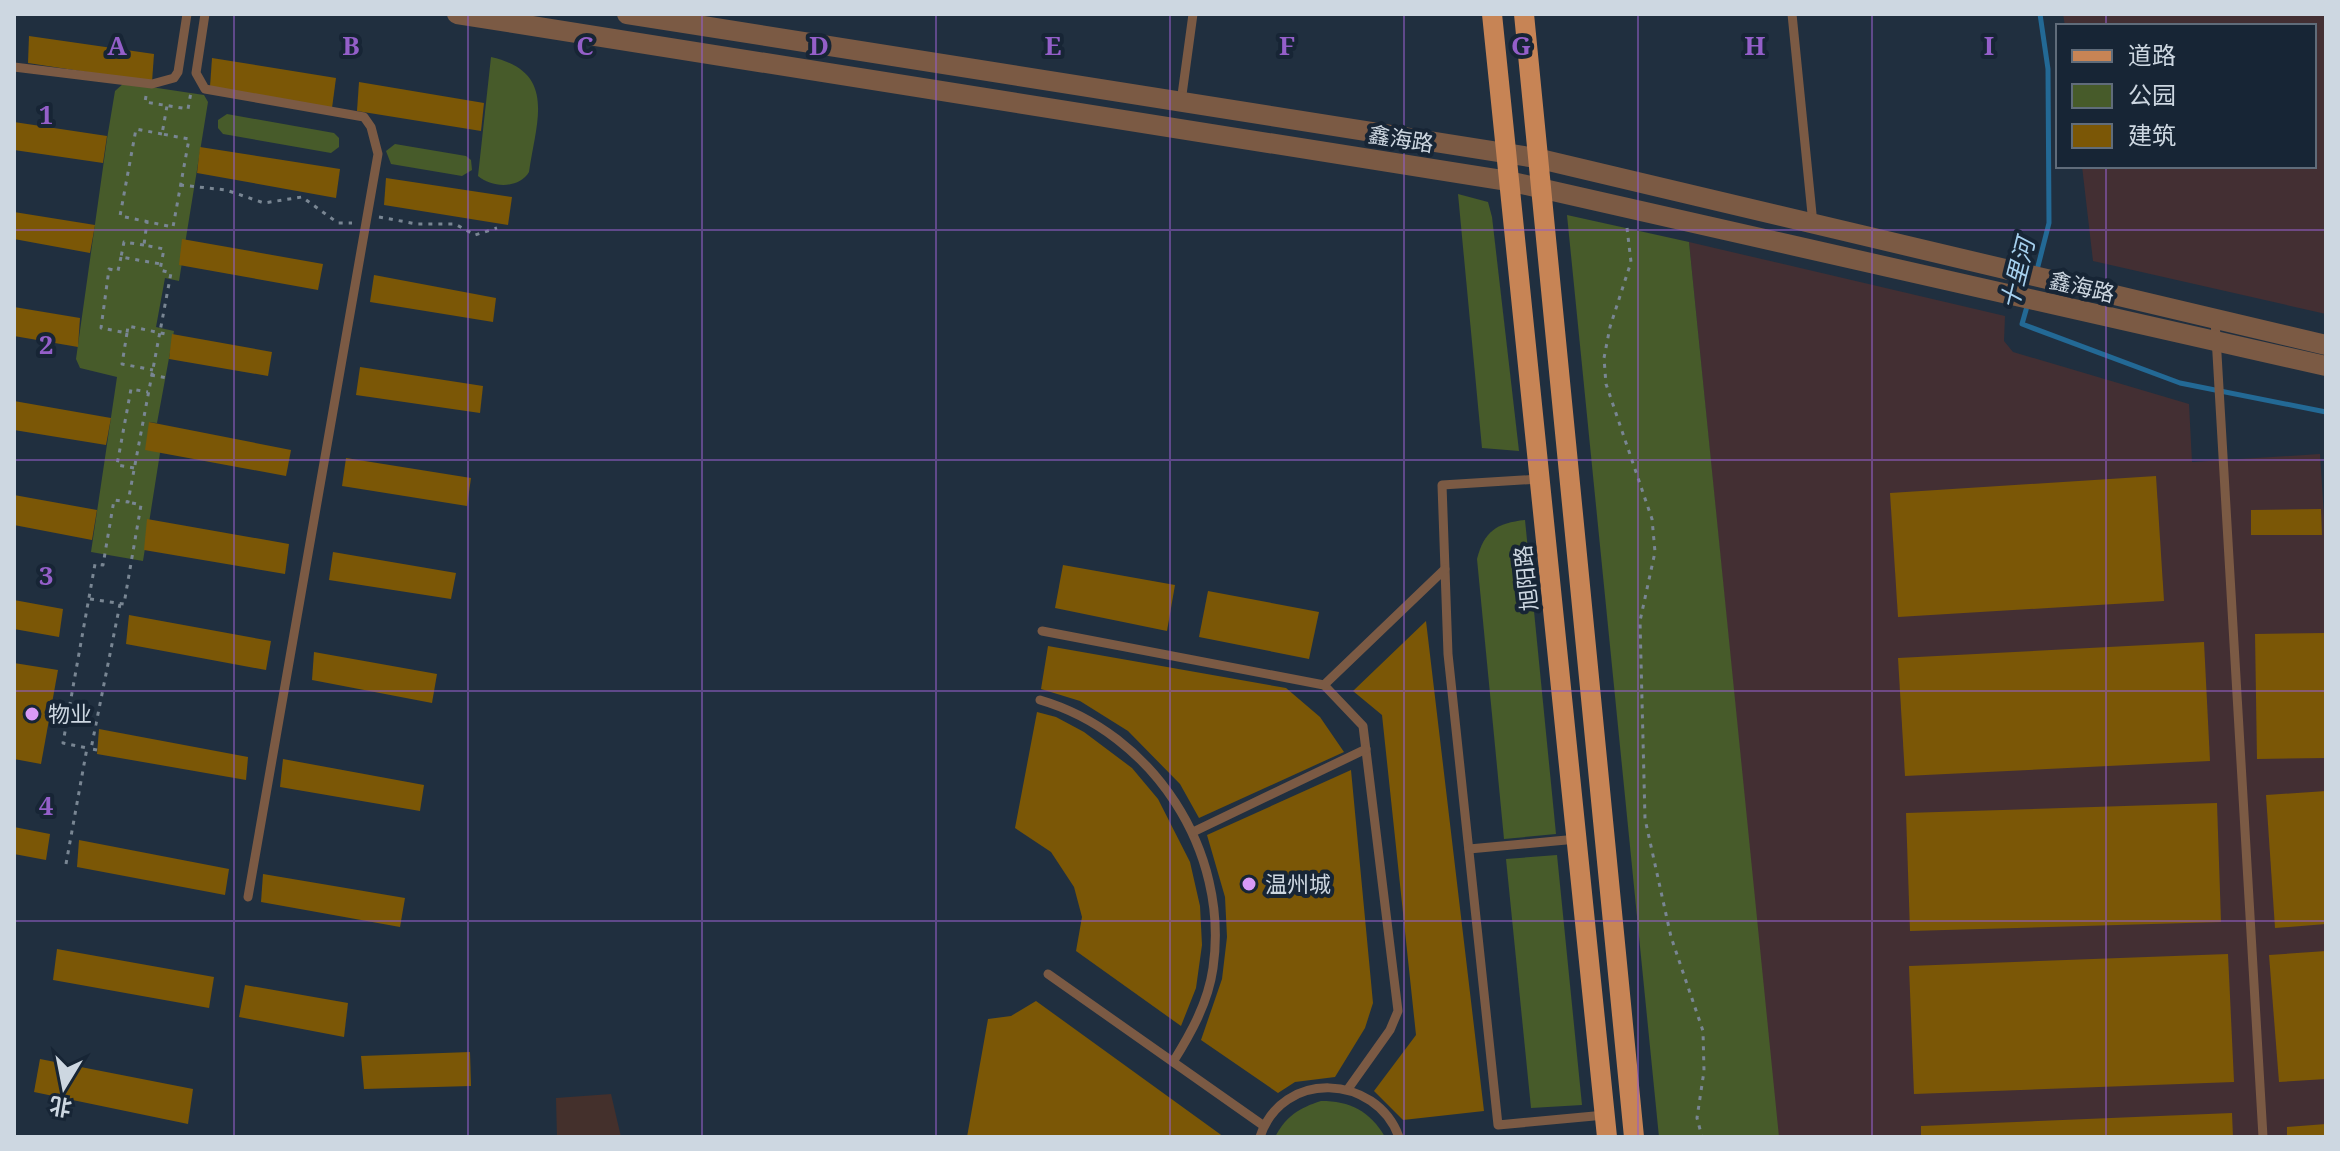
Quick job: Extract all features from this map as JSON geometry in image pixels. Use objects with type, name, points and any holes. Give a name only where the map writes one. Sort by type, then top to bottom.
[{"type":"main road","name":"旭阳路","points":[[1492,14],[1607,1137]]},
{"type":"main road","points":[[1524,14],[1634,1137]]},
{"type":"street","name":"鑫海路","points":[[457,14],[1508,181],[2051,304],[2215,352],[2326,366]]},
{"type":"street","name":"鑫海路","points":[[627,14],[1536,158],[2326,345]]},
{"type":"lane","points":[[14,67],[148,84],[166,81],[178,72],[187,14]]},
{"type":"lane","points":[[205,14],[196,73],[205,89],[364,117],[371,127],[378,154],[248,897]]},
{"type":"lane","points":[[1181,102],[1193,14]]},
{"type":"lane","points":[[1792,14],[1813,224]]},
{"type":"lane","points":[[2215,320],[2263,1137]]},
{"type":"lane","points":[[1540,479],[1442,485],[1448,654],[1498,1125],[1605,1115]]},
{"type":"lane","points":[[1324,685],[1445,569]]},
{"type":"lane","points":[[1042,631],[1324,685],[1363,726],[1398,1011],[1390,1030],[1348,1089]]},
{"type":"lane","points":[[1040,700],[1080,716],[1121,741],[1159,780],[1193,832],[1211,890],[1213,968],[1200,1013],[1173,1062]]},
{"type":"lane","points":[[1193,832],[1366,749]]},
{"type":"lane","points":[[1469,849],[1577,839]]},
{"type":"lane","points":[[1048,974],[1264,1126]]},
{"type":"lane","points":[[1260,1137],[1279,1106],[1300,1092],[1325,1086],[1348,1089],[1369,1098],[1387,1114],[1399,1137]]},
{"type":"path","points":[[148,84],[145,102],[188,109],[191,92]]},
{"type":"path","points":[[162,134],[167,106]]},
{"type":"path","points":[[136,129],[162,134],[189,139],[173,227],[120,216],[136,129]]},
{"type":"path","points":[[180,185],[226,190],[264,203],[302,197],[338,223],[350,224],[367,217],[399,218],[417,224],[450,223],[475,235],[497,228]]},
{"type":"path","points":[[144,245],[147,222]]},
{"type":"path","points":[[1620,225],[1629,229],[1631,262],[1610,327],[1604,358],[1606,384],[1652,519],[1655,552],[1640,621],[1645,819],[1671,937],[1703,1031],[1704,1071],[1697,1118],[1702,1137]]},
{"type":"path","points":[[127,333],[101,328],[109,269],[118,271],[124,242],[164,249],[160,270],[171,273],[128,502]]},
{"type":"path","points":[[121,257],[161,264]]},
{"type":"path","points":[[167,378],[122,364],[128,326],[170,335]]},
{"type":"path","points":[[134,468],[117,465],[131,389],[148,392]]},
{"type":"path","points":[[89,598],[124,604],[141,505],[114,500],[103,565],[95,564],[63,743],[97,750]]},
{"type":"path","points":[[66,864],[120,604]]},
{"type":"shaded area","points":[[2063,14],[2326,14],[2326,314],[2093,261],[2082,168],[2316,168],[2316,24],[2065,24]]},
{"type":"shaded area","points":[[1689,242],[2005,316],[2004,341],[2013,352],[2189,404],[2192,462],[2320,454],[2326,548],[2326,1137],[1778,1137]]},
{"type":"shaded area","points":[[611,1094],[621,1137],[557,1137],[556,1098]]},
{"type":"green space","points":[[491,57],[512,64],[526,74],[538,101],[529,172],[525,178],[505,185],[490,183],[478,176]]},
{"type":"green space","points":[[124,83],[204,95],[208,102],[179,281],[165,278],[156,327],[174,331],[157,423],[149,422],[160,453],[143,561],[91,552],[117,377],[80,368],[76,359],[115,91]]},
{"type":"green space","points":[[227,114],[334,133],[339,138],[339,147],[331,153],[223,134],[218,128],[218,120]]},
{"type":"green space","points":[[395,144],[466,156],[471,160],[472,170],[462,176],[391,164],[386,151]]},
{"type":"green space","points":[[1458,194],[1488,202],[1492,217],[1519,451],[1482,448]]},
{"type":"green space","points":[[1567,215],[1689,242],[1779,1137],[1659,1137]]},
{"type":"green space","points":[[1525,520],[1556,834],[1504,839],[1477,559],[1493,530],[1507,523]]},
{"type":"green space","points":[[1557,855],[1582,1105],[1531,1108],[1506,859]]},
{"type":"green space","points":[[1321,1101],[1358,1109],[1373,1120],[1385,1137],[1275,1137],[1294,1114]]},
{"type":"building","points":[[29,36],[154,54],[152,82],[28,63]]},
{"type":"building","points":[[212,58],[336,78],[332,108],[210,87]]},
{"type":"building","points":[[359,82],[484,103],[481,131],[357,111]]},
{"type":"building","points":[[14,122],[107,136],[103,163],[14,150]]},
{"type":"building","points":[[200,147],[340,169],[336,198],[197,173]]},
{"type":"building","points":[[386,178],[512,197],[508,225],[384,205]]},
{"type":"building","points":[[14,212],[95,225],[90,253],[14,239]]},
{"type":"building","points":[[182,239],[323,264],[318,290],[179,265]]},
{"type":"building","points":[[374,275],[496,298],[493,322],[370,302]]},
{"type":"building","points":[[14,307],[80,318],[78,347],[14,336]]},
{"type":"building","points":[[172,334],[272,352],[268,376],[169,359]]},
{"type":"building","points":[[360,367],[483,386],[480,413],[356,395]]},
{"type":"building","points":[[14,401],[111,418],[106,445],[14,430]]},
{"type":"building","points":[[149,422],[291,450],[286,476],[145,450]]},
{"type":"building","points":[[346,458],[471,478],[467,506],[342,486]]},
{"type":"building","points":[[2156,476],[2164,601],[1898,617],[1890,493]]},
{"type":"building","points":[[14,495],[97,510],[92,540],[14,525]]},
{"type":"building","points":[[2321,509],[2322,535],[2251,535],[2251,510]]},
{"type":"building","points":[[147,519],[289,544],[285,574],[144,550]]},
{"type":"building","points":[[333,552],[456,573],[451,599],[329,580]]},
{"type":"building","points":[[1063,565],[1175,585],[1167,631],[1055,608]]},
{"type":"building","points":[[1208,591],[1319,612],[1309,659],[1199,637]]},
{"type":"building","points":[[14,600],[63,609],[59,637],[14,629]]},
{"type":"building","points":[[129,615],[271,641],[266,670],[126,644]]},
{"type":"building","points":[[1426,621],[1484,1111],[1403,1120],[1374,1091],[1416,1035],[1382,715],[1353,691]]},
{"type":"building","points":[[2326,633],[2326,758],[2257,759],[2255,634]]},
{"type":"building","points":[[2204,642],[2210,761],[1905,776],[1898,658]]},
{"type":"building","points":[[1048,646],[1286,688],[1320,717],[1344,752],[1199,818],[1180,784],[1128,731],[1080,701],[1041,689]]},
{"type":"building","points":[[314,652],[437,674],[432,703],[312,680]]},
{"type":"building","name":"物业","points":[[14,663],[58,670],[41,764],[14,759]]},
{"type":"building","points":[[1037,712],[1056,717],[1084,732],[1132,768],[1158,799],[1190,862],[1200,906],[1202,945],[1196,988],[1181,1026],[1076,951],[1082,917],[1074,887],[1051,852],[1015,828]]},
{"type":"building","points":[[99,729],[248,757],[246,780],[97,754]]},
{"type":"building","points":[[283,759],[424,785],[420,811],[280,787]]},
{"type":"building","points":[[1351,770],[1373,1003],[1365,1028],[1335,1077],[1295,1082],[1278,1093],[1201,1040],[1222,979],[1227,937],[1225,897],[1207,835]]},
{"type":"building","points":[[2326,791],[2326,924],[2275,928],[2266,795]]},
{"type":"building","points":[[2217,803],[2221,922],[1910,931],[1906,813]]},
{"type":"building","points":[[14,827],[50,834],[46,860],[14,854]]},
{"type":"building","points":[[79,840],[229,869],[225,895],[77,867]]},
{"type":"building","points":[[263,874],[405,898],[400,927],[261,902]]},
{"type":"building","points":[[57,949],[214,977],[209,1008],[53,980]]},
{"type":"building","points":[[2326,951],[2326,1079],[2279,1082],[2269,955]]},
{"type":"building","points":[[2228,954],[2234,1082],[1914,1094],[1909,966]]},
{"type":"building","points":[[245,985],[348,1003],[344,1037],[239,1017]]},
{"type":"building","points":[[1036,1001],[1224,1137],[967,1137],[988,1019],[1011,1016]]},
{"type":"building","points":[[470,1052],[471,1086],[364,1089],[361,1056]]},
{"type":"building","points":[[40,1059],[193,1089],[188,1124],[34,1092]]},
{"type":"building","points":[[2232,1113],[2233,1137],[1921,1137],[1921,1126]]},
{"type":"building","points":[[2326,1124],[2326,1137],[2287,1137],[2287,1127]]},
{"type":"waterway","name":"十里河","points":[[2037,270],[2049,223],[2048,69],[2040,14]]},
{"type":"waterway","name":"十里河","points":[[2028,303],[2022,324],[2180,383],[2326,412]]},
{"type":"place","name":"物业","points":[[32,714]]},
{"type":"place","name":"温州城","points":[[1249,884]]}]
